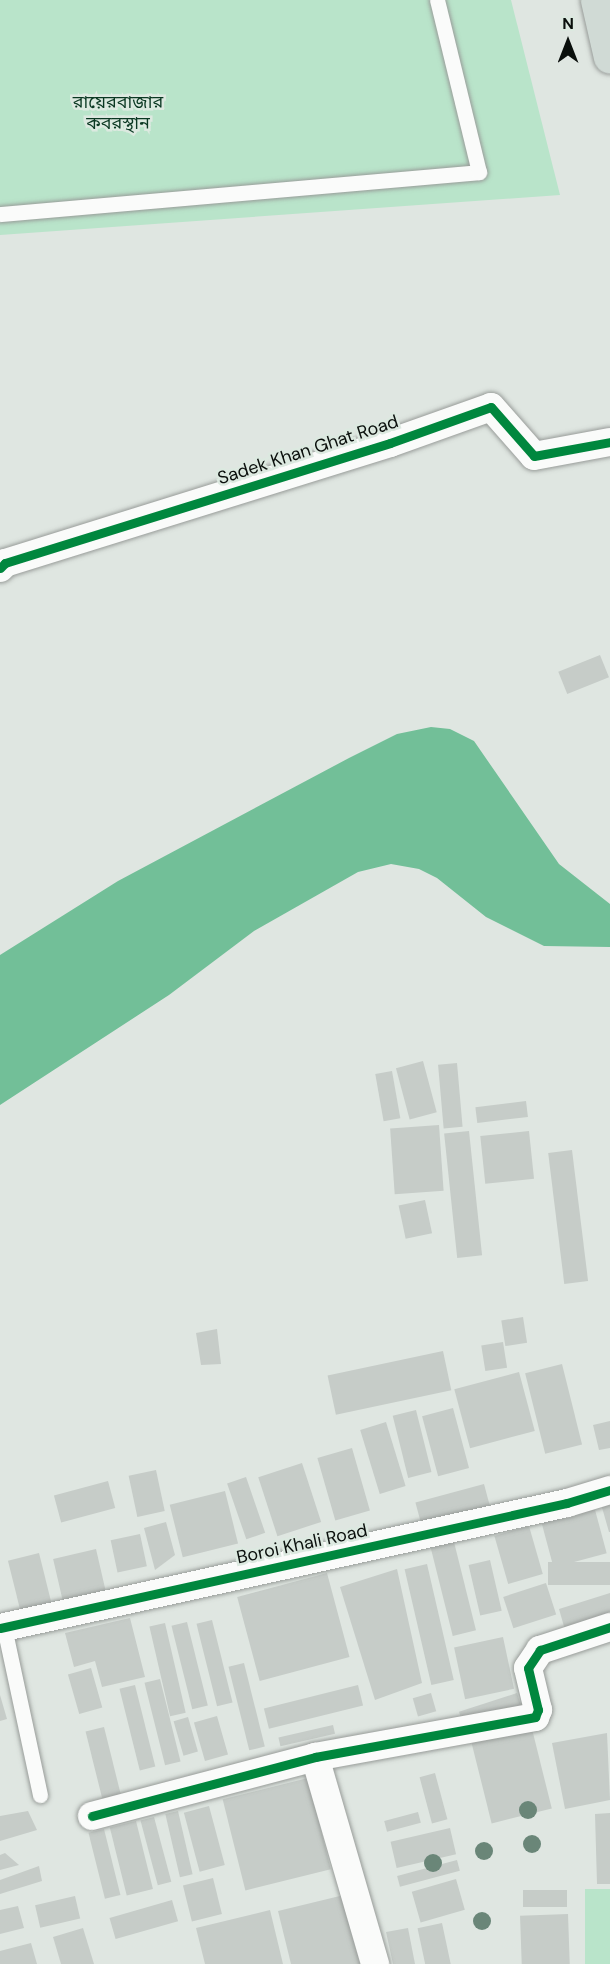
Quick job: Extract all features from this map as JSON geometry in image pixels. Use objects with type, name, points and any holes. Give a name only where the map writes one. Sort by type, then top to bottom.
[{"type":"highway","points":[[597,0],[610,57]]},
{"type":"street","name":"Sadek Khan Ghat Road","points":[[0,568],[5,563],[390,443],[491,407],[534,456],[610,442]]},
{"type":"street","name":"Boroi Khali Road","points":[[2,1627],[567,1503],[610,1490]]},
{"type":"street","points":[[92,1816],[315,1757],[536,1717],[538,1710],[528,1668],[540,1650],[610,1627]]},
{"type":"street","points":[[315,1757],[375,1964]]},
{"type":"lane","points":[[0,214],[479,172],[437,0]]},
{"type":"lane","points":[[2,1627],[40,1795]]},
{"type":"green space","name":"রায়েরবাজার কবরস্থান","points":[[0,0],[511,0],[560,195],[0,235]]},
{"type":"green space","points":[[585,1889],[610,1889],[610,1964],[585,1964]]},
{"type":"shaded area","points":[[431,727],[450,729],[474,741],[559,864],[610,904],[610,947],[544,946],[486,917],[437,878],[419,869],[391,864],[358,872],[254,931],[169,995],[0,1105],[0,955],[118,881],[349,758],[397,734]]},
{"type":"building","points":[[600,655],[609,677],[567,694],[558,672]]},
{"type":"building","points":[[423,1061],[437,1112],[410,1119],[396,1068]]},
{"type":"building","points":[[457,1063],[463,1127],[444,1128],[438,1065]]},
{"type":"building","points":[[392,1071],[400,1118],[384,1121],[375,1074]]},
{"type":"building","points":[[526,1101],[528,1117],[477,1123],[475,1107]]},
{"type":"building","points":[[439,1125],[444,1191],[395,1194],[390,1128]]},
{"type":"building","points":[[469,1131],[482,1255],[457,1258],[444,1134]]},
{"type":"building","points":[[529,1131],[534,1179],[485,1184],[480,1136]]},
{"type":"building","points":[[572,1150],[588,1281],[564,1284],[548,1153]]},
{"type":"building","points":[[425,1200],[432,1233],[406,1239],[399,1206]]},
{"type":"building","points":[[523,1317],[527,1343],[505,1346],[501,1320]]},
{"type":"building","points":[[217,1329],[221,1364],[201,1365],[196,1333]]},
{"type":"building","points":[[503,1342],[507,1368],[485,1371],[481,1345]]},
{"type":"building","points":[[443,1351],[451,1390],[336,1415],[328,1376]]},
{"type":"building","points":[[562,1364],[582,1445],[545,1454],[525,1373]]},
{"type":"building","points":[[519,1372],[535,1431],[470,1448],[454,1389]]},
{"type":"building","points":[[453,1408],[469,1468],[438,1476],[422,1416]]},
{"type":"building","points":[[416,1410],[431,1472],[408,1478],[393,1416]]},
{"type":"building","points":[[610,1421],[610,1448],[599,1450],[593,1425]]},
{"type":"building","points":[[386,1422],[406,1486],[380,1494],[360,1430]]},
{"type":"building","points":[[352,1448],[370,1510],[335,1520],[317,1458]]},
{"type":"building","points":[[302,1463],[321,1522],[277,1536],[258,1477]]},
{"type":"building","points":[[156,1470],[165,1511],[137,1517],[129,1476]]},
{"type":"building","points":[[246,1477],[265,1533],[246,1539],[227,1484]]},
{"type":"building","points":[[108,1481],[115,1508],[61,1523],[54,1495]]},
{"type":"building","points":[[484,1484],[490,1507],[422,1526],[415,1502]]},
{"type":"building","points":[[225,1491],[238,1543],[183,1557],[170,1505]]},
{"type":"building","points":[[610,1501],[610,1532],[609,1532],[601,1504]]},
{"type":"building","points":[[594,1506],[607,1553],[554,1568],[541,1520]]},
{"type":"building","points":[[166,1522],[175,1555],[155,1570],[144,1528]]},
{"type":"building","points":[[529,1526],[543,1574],[508,1584],[494,1536]]},
{"type":"building","points":[[140,1534],[147,1566],[118,1573],[111,1540]]},
{"type":"building","points":[[454,1542],[476,1630],[453,1636],[431,1548]]},
{"type":"building","points":[[96,1549],[107,1597],[64,1607],[53,1559]]},
{"type":"building","points":[[39,1553],[52,1605],[21,1613],[8,1561]]},
{"type":"building","points":[[490,1560],[502,1611],[480,1616],[469,1565]]},
{"type":"building","points":[[548,1562],[610,1562],[610,1585],[548,1585]]},
{"type":"building","points":[[427,1564],[454,1680],[431,1685],[405,1569]]},
{"type":"building","points":[[397,1569],[422,1683],[375,1700],[340,1587]]},
{"type":"building","points":[[327,1573],[350,1657],[260,1681],[237,1597]]},
{"type":"building","points":[[546,1583],[556,1614],[513,1628],[503,1597]]},
{"type":"building","points":[[610,1593],[610,1616],[565,1630],[559,1609]]},
{"type":"building","points":[[130,1618],[145,1677],[102,1687],[95,1661],[74,1667],[65,1633]]},
{"type":"building","points":[[212,1620],[233,1702],[217,1706],[196,1624]]},
{"type":"building","points":[[187,1622],[208,1705],[192,1709],[171,1626]]},
{"type":"building","points":[[165,1623],[186,1713],[170,1716],[149,1627]]},
{"type":"building","points":[[503,1637],[514,1689],[465,1699],[454,1647]]},
{"type":"building","points":[[244,1663],[265,1746],[249,1750],[228,1667]]},
{"type":"building","points":[[91,1668],[102,1707],[79,1714],[68,1675]]},
{"type":"building","points":[[160,1679],[181,1761],[165,1765],[144,1683]]},
{"type":"building","points":[[135,1685],[155,1767],[140,1770],[119,1689]]},
{"type":"building","points":[[358,1685],[363,1705],[269,1729],[264,1708]]},
{"type":"building","points":[[431,1693],[436,1711],[418,1717],[413,1698]]},
{"type":"building","points":[[517,1693],[522,1708],[464,1727],[459,1712]]},
{"type":"building","points":[[0,1695],[7,1719],[0,1721]]},
{"type":"building","points":[[217,1716],[228,1754],[205,1761],[194,1723]]},
{"type":"building","points":[[188,1717],[198,1752],[184,1756],[174,1721]]},
{"type":"building","points":[[333,1725],[335,1734],[280,1746],[278,1738]]},
{"type":"building","points":[[531,1725],[552,1808],[492,1823],[471,1740]]},
{"type":"building","points":[[104,1727],[121,1796],[103,1800],[86,1732]]},
{"type":"building","points":[[607,1733],[610,1800],[565,1809],[552,1743]]},
{"type":"building","points":[[435,1773],[447,1819],[432,1824],[420,1777]]},
{"type":"building","points":[[308,1778],[331,1869],[245,1890],[223,1799]]},
{"type":"building","points":[[209,1806],[225,1865],[200,1872],[184,1813]]},
{"type":"building","points":[[28,1811],[37,1830],[0,1841],[0,1816]]},
{"type":"building","points":[[178,1811],[193,1874],[180,1877],[165,1814]]},
{"type":"building","points":[[418,1812],[421,1823],[387,1832],[384,1821]]},
{"type":"building","points":[[610,1813],[610,1884],[597,1884],[595,1814]]},
{"type":"building","points":[[154,1817],[171,1882],[158,1885],[140,1821]]},
{"type":"building","points":[[136,1821],[153,1889],[127,1895],[110,1828]]},
{"type":"building","points":[[450,1828],[456,1854],[397,1868],[391,1842]]},
{"type":"building","points":[[104,1829],[120,1895],[105,1899],[88,1833]]},
{"type":"building","points":[[5,1853],[19,1865],[0,1870],[0,1855]]},
{"type":"building","points":[[457,1860],[460,1871],[400,1887],[397,1876]]},
{"type":"building","points":[[39,1866],[42,1881],[0,1894],[0,1880]]},
{"type":"building","points":[[213,1878],[222,1914],[192,1921],[183,1885]]},
{"type":"building","points":[[456,1879],[465,1910],[421,1922],[412,1892]]},
{"type":"building","points":[[523,1890],[567,1890],[567,1907],[523,1907]]},
{"type":"building","points":[[344,1895],[360,1964],[291,1964],[278,1911]]},
{"type":"building","points":[[75,1896],[80,1918],[40,1928],[35,1905]]},
{"type":"building","points":[[172,1900],[178,1921],[116,1939],[110,1918]]},
{"type":"building","points":[[18,1906],[24,1928],[0,1934],[0,1910]]},
{"type":"building","points":[[270,1910],[283,1964],[205,1964],[196,1928]]},
{"type":"building","points":[[568,1914],[570,1964],[522,1964],[520,1916]]},
{"type":"building","points":[[442,1923],[451,1964],[425,1964],[418,1928]]},
{"type":"building","points":[[83,1928],[94,1964],[61,1964],[53,1937]]},
{"type":"building","points":[[408,1928],[415,1964],[393,1964],[386,1932]]},
{"type":"building","points":[[31,1943],[37,1964],[0,1964],[0,1951]]},
{"type":"cycle path","points":[[0,568],[5,563],[390,443],[491,407],[534,456],[610,442]]},
{"type":"cycle path","points":[[0,1628],[567,1503],[610,1490]]},
{"type":"cycle path","points":[[92,1816],[315,1757],[535,1717],[538,1710],[528,1668],[540,1650],[610,1627]]}]
